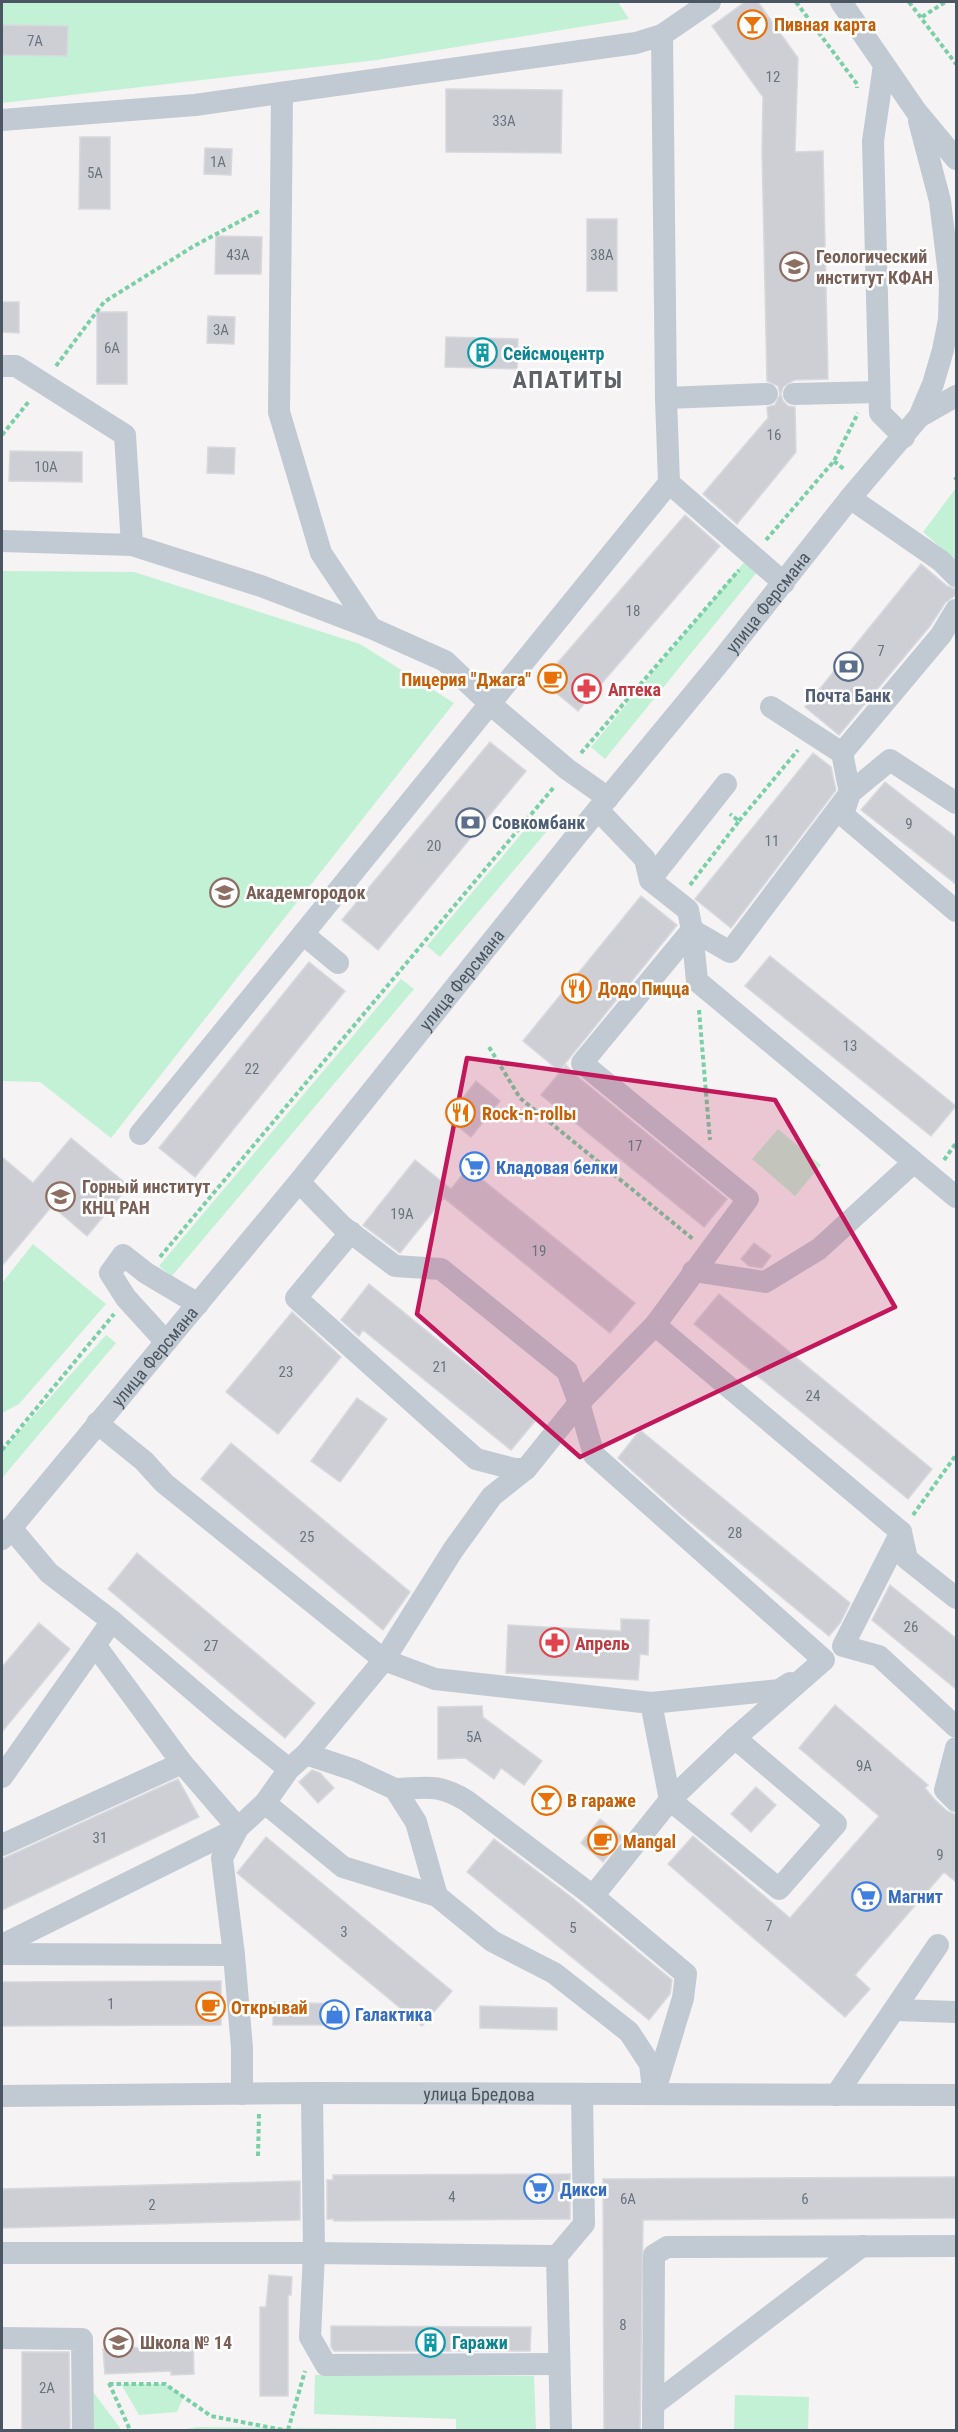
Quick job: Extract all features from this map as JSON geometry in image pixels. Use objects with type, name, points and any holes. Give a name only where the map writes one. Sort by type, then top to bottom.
[{"type":"street","points":[[2,120],[195,105],[636,43],[662,35],[685,9],[710,2]]},
{"type":"street","points":[[841,2],[916,111],[957,159]]},
{"type":"street","points":[[140,1134],[669,483],[662,35]]},
{"type":"street","points":[[884,65],[873,141],[880,413],[904,436]]},
{"type":"street","points":[[282,93],[279,412],[321,553],[371,628]]},
{"type":"street","points":[[916,111],[940,201],[953,277]]},
{"type":"street","name":"улица Ферсмана","points":[[6,1534],[298,1182],[784,583],[850,498],[919,417],[933,384],[953,324],[953,277]]},
{"type":"street","points":[[2,366],[16,366],[125,435],[132,545]]},
{"type":"street","points":[[794,394],[879,392]]},
{"type":"street","points":[[666,398],[767,394]]},
{"type":"street","name":"улица Ферсмана","points":[[919,417],[957,396]]},
{"type":"street","points":[[669,483],[784,583]]},
{"type":"street","points":[[850,498],[941,561],[957,576]]},
{"type":"street","points":[[2,541],[132,545],[261,586],[371,628],[445,661],[603,804],[645,859],[650,880],[688,910],[697,981],[913,1163],[957,1197]]},
{"type":"street","points":[[842,753],[949,641],[957,610]]},
{"type":"street","points":[[771,707],[842,753],[850,793],[843,815],[957,911]]},
{"type":"street","points":[[692,930],[730,952],[850,793],[890,760],[957,803]]},
{"type":"street","points":[[650,880],[720,792]]},
{"type":"street","points":[[2,1944],[238,1828],[265,1803],[289,1769],[306,1754],[384,1660],[453,1550],[492,1497],[526,1469],[580,1402],[655,1325],[707,1251],[748,1199],[582,1063],[692,930]]},
{"type":"street","points":[[303,934],[338,963]]},
{"type":"street","points":[[693,1271],[765,1282],[819,1249],[913,1163]]},
{"type":"street","points":[[298,1182],[342,1226],[395,1266],[441,1269],[567,1371],[580,1402],[594,1455],[824,1660]]},
{"type":"street","points":[[351,1232],[296,1298],[476,1459],[514,1469],[526,1469]]},
{"type":"street","points":[[166,1342],[126,1299],[110,1273],[123,1255],[146,1274],[198,1304]]},
{"type":"street","points":[[655,1325],[901,1532],[907,1559],[957,1598]]},
{"type":"street","points":[[97,1423],[144,1461],[164,1483],[384,1660],[435,1679],[651,1703],[779,1690],[843,1646],[901,1532]]},
{"type":"street","points":[[6,1534],[49,1573],[112,1621],[224,1717],[289,1769]]},
{"type":"street","points":[[2,1777],[112,1621]]},
{"type":"street","points":[[95,1646],[182,1763],[238,1828]]},
{"type":"street","points":[[843,1646],[879,1656],[957,1726]]},
{"type":"street","points":[[593,1896],[670,1800],[735,1738],[824,1660]]},
{"type":"street","points":[[651,1703],[670,1800],[779,1889],[836,1824],[735,1738]]},
{"type":"street","points":[[957,1748],[945,1790],[957,1801]]},
{"type":"street","points":[[306,1754],[354,1770],[395,1789],[431,1786],[449,1790],[467,1801],[593,1896],[686,1974],[683,1998],[654,2094]]},
{"type":"street","points":[[2,1845],[182,1763]]},
{"type":"street","points":[[395,1789],[416,1822],[437,1896]]},
{"type":"street","points":[[265,1803],[343,1867],[437,1896],[492,1941],[554,1974],[629,2032],[650,2064],[654,2094]]},
{"type":"street","points":[[238,1828],[222,1858],[242,2048],[242,2094]]},
{"type":"street","points":[[836,2095],[896,2010],[938,1945]]},
{"type":"street","points":[[2,1954],[234,1955]]},
{"type":"street","points":[[896,2010],[957,2012]]},
{"type":"street","points":[[312,2093],[314,2253],[310,2337],[326,2365],[559,2364]]},
{"type":"street","name":"улица Бредова","points":[[2,2096],[312,2093],[957,2095]]},
{"type":"street","points":[[561,2430],[557,2256],[584,2224],[582,2094]]},
{"type":"street","points":[[653,2405],[862,2246]]},
{"type":"street","points":[[653,2430],[654,2255],[667,2247],[957,2246]]},
{"type":"street","points":[[2,2253],[557,2256]]},
{"type":"street","points":[[2,2338],[82,2339],[82,2430]]},
{"type":"path","points":[[909,2],[957,64]]},
{"type":"path","points":[[922,18],[945,2]]},
{"type":"path","points":[[2,435],[104,302],[194,246],[281,199]]},
{"type":"path","points":[[834,461],[846,470]]},
{"type":"path","points":[[677,902],[739,821],[798,750]]},
{"type":"path","points":[[720,792],[739,821]]},
{"type":"path","points":[[697,981],[712,1168]]},
{"type":"path","points":[[489,1047],[520,1098],[707,1251]]},
{"type":"path","points":[[2,1442],[12,1437]]},
{"type":"path","points":[[901,1532],[957,1455]]},
{"type":"path","points":[[288,2430],[304,2375],[310,2337]]},
{"type":"path","points":[[105,2377],[130,2430]]},
{"type":"path","points":[[109,2384],[165,2384],[211,2416],[283,2430]]},
{"type":"highlighted area","points":[[467,1058],[775,1100],[895,1307],[580,1457],[417,1314]]},
{"type":"green space","points":[[2,2],[618,2],[629,19],[377,60],[2,103]]},
{"type":"green space","points":[[956,488],[956,561],[923,532]]},
{"type":"green space","points":[[746,560],[758,571],[605,759],[591,747]]},
{"type":"green space","points":[[2,571],[134,572],[360,644],[454,703],[111,1138],[40,1082],[2,1081]]},
{"type":"green space","points":[[534,819],[548,830],[440,957],[427,946]]},
{"type":"green space","points":[[401,979],[414,989],[172,1276],[159,1266]]},
{"type":"green space","points":[[778,1129],[821,1165],[795,1196],[752,1159]]},
{"type":"green space","points":[[33,1244],[106,1304],[19,1404],[2,1413],[2,1283]]},
{"type":"green space","points":[[106,1335],[116,1343],[2,1478],[2,1451]]},
{"type":"green space","points":[[315,2375],[534,2376],[536,2430],[181,2430],[197,2427],[456,2429],[456,2419],[314,2414]]},
{"type":"green space","points":[[121,2384],[165,2384],[184,2396],[177,2412],[139,2415]]},
{"type":"green space","points":[[91,2389],[120,2428],[120,2430],[93,2430]]},
{"type":"green space","points":[[735,2395],[809,2397],[808,2430],[734,2430]]},
{"type":"building","points":[[745,2],[758,2],[798,58],[795,152],[823,151],[828,379],[794,380],[783,387],[781,394],[783,401],[788,406],[795,407],[796,452],[737,524],[703,494],[768,418],[767,407],[775,405],[780,394],[778,386],[767,381],[763,97],[712,26]]},
{"type":"building","points":[[2,25],[68,26],[67,56],[2,55]]},
{"type":"building","points":[[446,89],[562,90],[561,153],[446,152]]},
{"type":"building","points":[[80,137],[110,137],[110,209],[79,209]]},
{"type":"building","points":[[205,148],[232,149],[231,175],[204,174]]},
{"type":"building","name":"Сейсмоцентр","points":[[587,219],[617,219],[617,291],[587,291]]},
{"type":"building","points":[[216,236],[262,237],[261,274],[215,274]]},
{"type":"building","points":[[2,302],[19,302],[19,333],[2,332]]},
{"type":"building","points":[[97,312],[127,312],[127,384],[97,384]]},
{"type":"building","points":[[208,316],[235,317],[234,344],[207,343]]},
{"type":"building","name":"Сейсмоцентр","points":[[446,337],[518,339],[517,369],[445,367]]},
{"type":"building","points":[[208,447],[235,448],[234,474],[207,473]]},
{"type":"building","points":[[10,451],[82,452],[82,482],[9,481]]},
{"type":"building","points":[[685,515],[720,546],[578,711],[542,681]]},
{"type":"building","points":[[921,564],[947,586],[957,589],[957,594],[945,603],[930,626],[839,735],[805,707]]},
{"type":"building","points":[[490,742],[526,771],[378,950],[342,920]]},
{"type":"building","points":[[813,753],[831,767],[836,790],[731,928],[695,899]]},
{"type":"building","points":[[885,782],[957,838],[957,885],[861,810]]},
{"type":"building","points":[[641,896],[677,925],[559,1071],[523,1041]]},
{"type":"building","points":[[770,956],[956,1106],[931,1136],[745,986]]},
{"type":"building","points":[[309,962],[345,991],[195,1177],[159,1148]]},
{"type":"building","points":[[566,1065],[727,1199],[704,1227],[541,1095]]},
{"type":"building","points":[[476,1081],[500,1101],[471,1137],[447,1118]]},
{"type":"building","name":"Горный институт КНЦ РАН","points":[[71,1138],[129,1186],[87,1236],[52,1206],[2,1266],[2,1157],[33,1183]]},
{"type":"building","points":[[415,1160],[451,1189],[468,1168],[635,1303],[610,1333],[444,1198],[400,1253],[363,1225]]},
{"type":"building","points":[[754,1243],[771,1256],[762,1268],[749,1266],[741,1259]]},
{"type":"building","points":[[369,1284],[536,1420],[511,1450],[363,1330],[359,1336],[341,1320]]},
{"type":"building","points":[[719,1294],[932,1469],[908,1499],[694,1324]]},
{"type":"building","points":[[292,1312],[341,1357],[278,1434],[226,1392]]},
{"type":"building","points":[[357,1398],[387,1419],[340,1482],[311,1461]]},
{"type":"building","points":[[640,1430],[850,1603],[840,1623],[829,1636],[683,1516],[618,1458]]},
{"type":"building","points":[[231,1443],[410,1592],[383,1630],[201,1479]]},
{"type":"building","points":[[137,1553],[315,1703],[285,1738],[108,1589]]},
{"type":"building","points":[[890,1585],[957,1639],[957,1690],[872,1620]]},
{"type":"building","points":[[621,1619],[649,1620],[648,1655],[640,1654],[638,1680],[506,1673],[508,1625],[621,1631]]},
{"type":"building","points":[[39,1623],[70,1649],[2,1732],[2,1667]]},
{"type":"building","points":[[835,1705],[928,1785],[925,1788],[947,1811],[957,1815],[957,1883],[944,1872],[855,1975],[870,1989],[845,2017],[668,1864],[693,1836],[790,1918],[879,1816],[799,1748]]},
{"type":"building","points":[[482,1706],[483,1717],[542,1761],[524,1785],[501,1768],[494,1779],[465,1758],[438,1759],[438,1707]]},
{"type":"building","points":[[312,1770],[320,1773],[334,1788],[318,1803],[299,1782]]},
{"type":"building","points":[[178,1779],[199,1817],[2,1910],[2,1859]]},
{"type":"building","points":[[756,1787],[776,1805],[751,1832],[731,1814]]},
{"type":"building","name":"Mangal","points":[[600,1819],[623,1837],[603,1862],[581,1843]]},
{"type":"building","points":[[266,1837],[452,1991],[422,2026],[237,1873]]},
{"type":"building","points":[[494,1839],[570,1896],[672,1980],[670,1994],[649,2020],[467,1872]]},
{"type":"building","points":[[221,1981],[221,2025],[2,2026],[2,1982]]},
{"type":"building","points":[[273,2002],[341,2004],[341,2025],[273,2025]]},
{"type":"building","points":[[480,2006],[557,2008],[557,2030],[480,2028]]},
{"type":"building","points":[[570,2174],[570,2219],[334,2221],[334,2219],[327,2219],[327,2180],[333,2180],[333,2175]]},
{"type":"building","points":[[957,2177],[957,2218],[643,2220],[640,2430],[604,2430],[603,2179]]},
{"type":"building","points":[[300,2181],[300,2220],[2,2228],[2,2189]]},
{"type":"building","points":[[269,2275],[292,2277],[291,2295],[288,2295],[288,2396],[260,2396],[260,2307],[266,2307]]},
{"type":"building","name":"Гаражи","points":[[331,2326],[531,2327],[530,2351],[334,2351],[331,2347]]},
{"type":"building","points":[[193,2341],[194,2374],[171,2375],[171,2371],[105,2374],[103,2349],[169,2346],[169,2342]]},
{"type":"building","points":[[22,2352],[69,2352],[70,2430],[22,2430]]},
{"type":"place","name":"Пивная карта","points":[[753,24]]},
{"type":"place","name":"Геологический институт КФАН","points":[[795,266]]},
{"type":"place","name":"Сейсмоцентр","points":[[482,353]]},
{"type":"place","name":"Почта Банк","points":[[848,666]]},
{"type":"place","name":"Пицерия \"Джага\"","points":[[552,679]]},
{"type":"place","name":"Аптека","points":[[587,689]]},
{"type":"place","name":"Совкомбанк","points":[[471,822]]},
{"type":"place","name":"Академгородок","points":[[225,892]]},
{"type":"place","name":"Додо Пицца","points":[[577,988]]},
{"type":"place","name":"Rock-n-rollы","points":[[461,1113]]},
{"type":"place","name":"Кладовая белки","points":[[475,1167]]},
{"type":"place","name":"Горный институт КНЦ РАН","points":[[61,1196]]},
{"type":"place","name":"Апрель","points":[[554,1643]]},
{"type":"place","name":"В гараже","points":[[546,1800]]},
{"type":"place","name":"Mangal","points":[[602,1841]]},
{"type":"place","name":"Магнит","points":[[867,1896]]},
{"type":"place","name":"Открывай","points":[[210,2007]]},
{"type":"place","name":"Галактика","points":[[334,2014]]},
{"type":"place","name":"Дикси","points":[[539,2189]]},
{"type":"place","name":"Школа № 14","points":[[119,2342]]},
{"type":"place","name":"Гаражи","points":[[431,2342]]},
{"type":"district","name":"АПАТИТЫ","points":[[568,380]]}]
